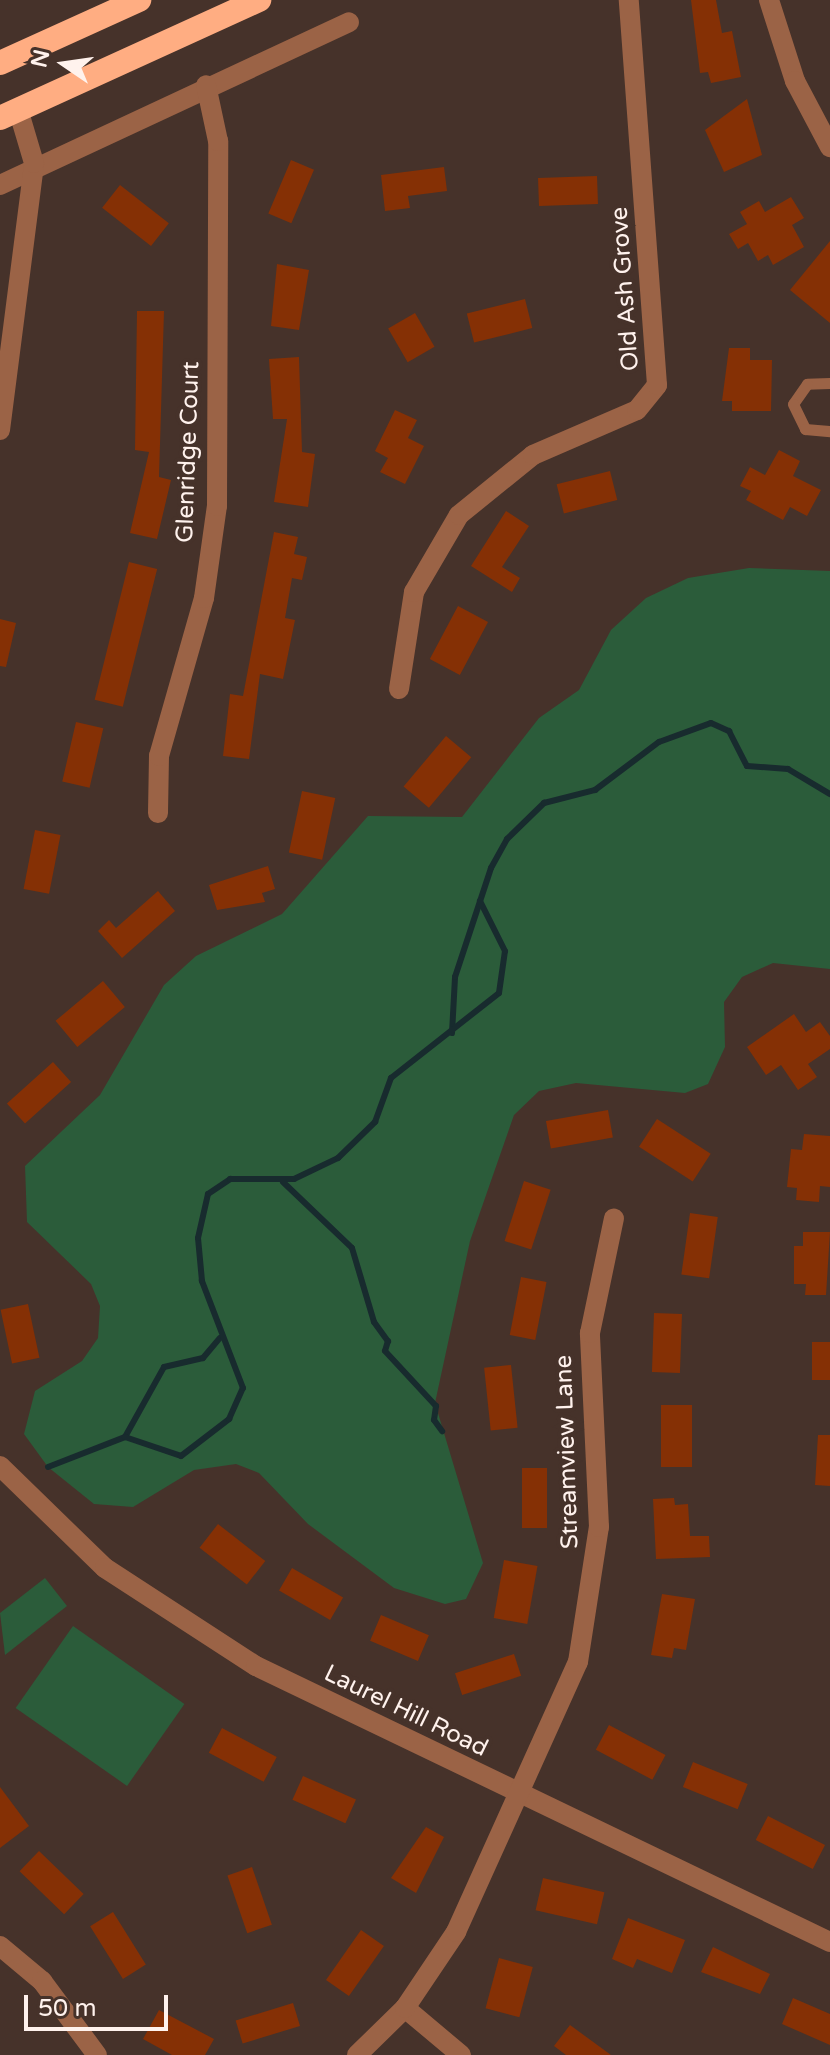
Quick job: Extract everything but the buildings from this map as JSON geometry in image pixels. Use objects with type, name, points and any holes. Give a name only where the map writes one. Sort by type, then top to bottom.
[{"type":"highway","points":[[0,63],[139,0]]},
{"type":"highway","points":[[9,113],[259,0]]},
{"type":"street","name":"Old Ash Grove","points":[[399,689],[414,592],[459,515],[533,455],[637,410],[657,385],[629,0]]},
{"type":"street","points":[[769,0],[795,81],[830,147]]},
{"type":"street","points":[[0,185],[34,163],[349,22]]},
{"type":"street","name":"Glenridge Court","points":[[158,813],[159,756],[204,598],[217,506],[218,141],[206,85]]},
{"type":"street","points":[[0,430],[34,163],[9,113]]},
{"type":"street","name":"Streamview Lane","points":[[357,2055],[405,2008],[456,1932],[521,1795],[578,1662],[593,1594],[599,1527],[588,1374],[614,1218]]},
{"type":"street","name":"Laurel Hill Road","points":[[0,1466],[79,1547],[184,1622],[285,1681],[830,1942]]},
{"type":"street","points":[[0,1946],[52,1992],[97,2055]]},
{"type":"street","points":[[405,2008],[461,2055]]},
{"type":"lane","points":[[828,379],[802,388],[793,411],[808,431],[830,431]]},
{"type":"green space","points":[[749,568],[830,571],[830,969],[773,963],[742,977],[724,1002],[725,1047],[708,1084],[685,1093],[576,1083],[539,1091],[514,1115],[470,1241],[435,1403],[483,1563],[466,1599],[445,1604],[394,1588],[308,1524],[259,1473],[236,1464],[194,1470],[133,1507],[94,1504],[48,1467],[24,1434],[35,1391],[82,1361],[98,1338],[100,1306],[91,1284],[27,1222],[25,1166],[100,1095],[164,985],[196,956],[282,914],[368,816],[462,817],[539,718],[579,690],[611,630],[646,598],[688,578]]},
{"type":"green space","points":[[45,1578],[67,1606],[5,1655],[0,1613]]},
{"type":"green space","points":[[73,1626],[184,1704],[127,1786],[16,1708]]},
{"type":"waterway","points":[[452,1033],[455,977],[491,868],[507,839],[544,803],[595,790],[659,742],[711,723],[729,731],[747,766],[788,769],[830,794]]},
{"type":"waterway","points":[[48,1467],[125,1437],[181,1456],[229,1419],[243,1388],[202,1281],[198,1238],[208,1194],[230,1179],[294,1179],[338,1158],[375,1122],[391,1078],[499,993],[505,951],[480,901]]},
{"type":"waterway","points":[[283,1182],[352,1248],[374,1322],[388,1341],[385,1351],[436,1406],[434,1420],[442,1431]]},
{"type":"waterway","points":[[125,1437],[164,1367],[203,1358],[220,1338]]}]
